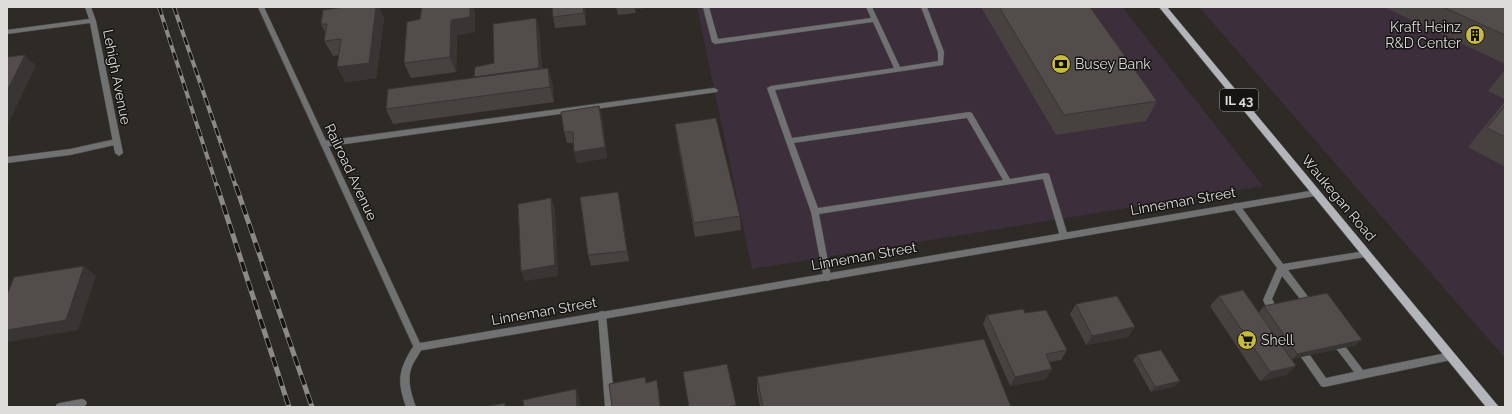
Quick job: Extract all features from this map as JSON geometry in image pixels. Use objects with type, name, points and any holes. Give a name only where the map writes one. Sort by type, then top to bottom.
[{"type":"main road","name":"Waukegan Road","points":[[1163,7],[1365,254],[1493,407]]},
{"type":"street","name":"Lehigh Avenue","points":[[88,7],[119,153]]},
{"type":"street","name":"Railroad Avenue","points":[[261,7],[418,347]]},
{"type":"street","points":[[706,7],[715,42],[875,20]]},
{"type":"street","points":[[869,7],[898,70]]},
{"type":"street","points":[[827,277],[815,212],[771,88],[941,63],[941,52],[924,7]]},
{"type":"street","points":[[7,32],[92,22]]},
{"type":"street","points":[[324,144],[714,90]]},
{"type":"street","points":[[790,141],[969,116],[1008,182]]},
{"type":"street","points":[[7,160],[70,152],[116,142]]},
{"type":"street","points":[[815,212],[1046,176],[1064,236]]},
{"type":"street","name":"Linneman Street","points":[[418,347],[1315,193]]},
{"type":"street","points":[[1236,206],[1315,313]]},
{"type":"street","points":[[1281,268],[1365,254]]},
{"type":"street","points":[[1280,319],[1267,300],[1281,268]]},
{"type":"street","points":[[602,315],[610,407]]},
{"type":"street","points":[[1329,332],[1361,375]]},
{"type":"street","points":[[1293,338],[1324,383],[1451,356]]},
{"type":"street","points":[[411,407],[404,389],[405,368],[418,347]]},
{"type":"street","points":[[60,407],[82,403]]},
{"type":"shaded area","points":[[697,7],[1122,7],[1263,186],[752,269]]},
{"type":"shaded area","name":"Kraft Heinz R&D Center","points":[[1199,7],[1505,7],[1505,358]]},
{"type":"building","points":[[346,7],[376,7],[369,63],[337,67],[341,39],[324,41],[327,24],[321,24],[323,10]]},
{"type":"building","points":[[422,7],[470,7],[470,17],[451,20],[450,57],[404,63],[407,22],[420,19]]},
{"type":"building","points":[[552,7],[583,7],[584,13],[553,17]]},
{"type":"building","name":"Busey Bank","points":[[999,7],[1090,7],[1157,101],[1064,115]]},
{"type":"building","points":[[1443,7],[1505,7],[1505,35]]},
{"type":"building","points":[[536,18],[539,68],[474,77],[475,67],[494,63],[493,24]]},
{"type":"building","points":[[25,55],[7,91],[7,57]]},
{"type":"building","points":[[548,68],[550,87],[386,109],[388,89]]},
{"type":"building","points":[[599,106],[605,147],[574,152],[573,132],[564,132],[561,112]]},
{"type":"building","points":[[1505,106],[1505,137],[1487,128]]},
{"type":"building","points":[[716,118],[740,216],[694,223],[675,124]]},
{"type":"building","points":[[618,192],[627,251],[588,255],[580,197]]},
{"type":"building","points":[[551,198],[555,265],[521,271],[518,204]]},
{"type":"building","points":[[84,266],[66,320],[7,330],[7,295],[14,277]]},
{"type":"building","points":[[1243,290],[1296,366],[1270,372],[1219,296]]},
{"type":"building","name":"Shell","points":[[1327,293],[1362,340],[1297,354],[1264,306]]},
{"type":"building","points":[[1117,296],[1135,327],[1092,336],[1076,304]]},
{"type":"building","points":[[1023,309],[1025,313],[1046,310],[1067,350],[1046,354],[1052,369],[1015,377],[987,315]]},
{"type":"building","points":[[984,339],[1011,407],[763,407],[757,377]]},
{"type":"building","points":[[1161,350],[1180,381],[1155,387],[1137,355]]},
{"type":"building","points":[[727,364],[736,405],[728,407],[689,407],[683,372]]},
{"type":"building","points":[[645,377],[646,383],[657,380],[660,407],[612,407],[609,384]]},
{"type":"building","points":[[576,389],[577,407],[524,407],[523,400]]},
{"type":"building","points":[[505,403],[505,407],[484,407]]},
{"type":"railway","points":[[159,7],[217,187]]},
{"type":"railway","points":[[174,7],[236,187]]},
{"type":"railway","points":[[217,186],[289,407]]},
{"type":"railway","points":[[236,186],[312,407]]},
{"type":"place","name":"Kraft Heinz R&D Center","points":[[1475,35]]},
{"type":"place","name":"Busey Bank","points":[[1061,64]]},
{"type":"place","name":"Shell","points":[[1247,340]]}]
